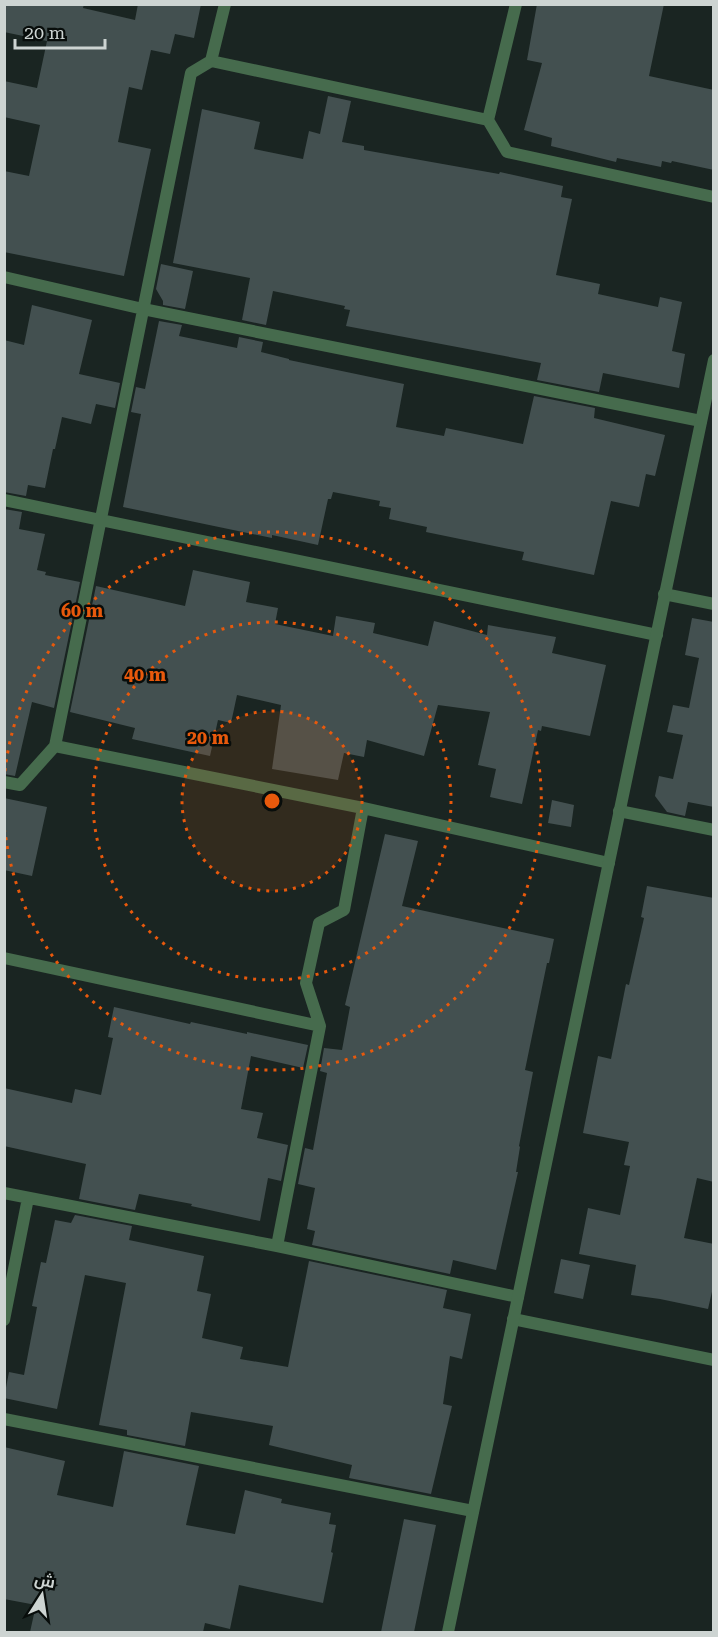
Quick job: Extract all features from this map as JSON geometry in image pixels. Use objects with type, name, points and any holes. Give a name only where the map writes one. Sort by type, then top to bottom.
[{"type":"street","points":[[211,61],[225,4]]},
{"type":"street","points":[[516,4],[488,120],[507,152],[714,198]]},
{"type":"street","points":[[4,782],[20,785],[55,746],[191,73],[211,61],[488,120]]},
{"type":"street","points":[[4,278],[143,309],[701,421]]},
{"type":"street","points":[[448,1632],[714,360]]},
{"type":"street","points":[[4,500],[657,635]]},
{"type":"street","points":[[664,594],[714,604]]},
{"type":"street","points":[[55,746],[363,808],[609,863]]},
{"type":"street","points":[[277,1246],[320,1026],[306,983],[319,923],[344,910],[363,808]]},
{"type":"street","points":[[619,811],[714,830]]},
{"type":"street","points":[[4,958],[320,1026]]},
{"type":"street","points":[[4,1193],[277,1246],[518,1297]]},
{"type":"street","points":[[4,1320],[28,1198]]},
{"type":"street","points":[[513,1319],[714,1360]]},
{"type":"street","points":[[4,1419],[473,1511]]},
{"type":"building","points":[[4,4],[84,4],[83,8],[135,20],[138,4],[201,4],[194,38],[175,34],[170,54],[151,50],[142,90],[129,87],[118,142],[151,149],[124,276],[4,252],[4,171],[29,176],[40,125],[4,117],[4,81],[37,88],[47,41],[4,32]]},
{"type":"building","points":[[537,4],[664,4],[649,76],[714,90],[714,170],[672,161],[671,163],[662,161],[661,167],[617,158],[616,162],[551,146],[552,138],[524,130],[542,63],[527,60]]},
{"type":"building","points":[[328,96],[351,101],[342,142],[364,146],[364,150],[499,174],[500,172],[563,186],[561,197],[572,199],[556,275],[600,284],[598,294],[658,307],[660,297],[682,302],[672,351],[685,354],[679,388],[603,373],[599,392],[537,380],[541,363],[346,326],[350,310],[344,309],[345,306],[273,291],[266,325],[242,320],[250,278],[173,263],[202,109],[260,122],[254,149],[303,159],[309,131],[320,134]]},
{"type":"building","points":[[161,264],[193,271],[185,309],[163,305],[156,289]]},
{"type":"building","points":[[32,305],[92,320],[79,374],[120,383],[115,408],[96,404],[91,424],[62,417],[45,488],[28,485],[26,496],[4,492],[4,340],[24,345]]},
{"type":"building","points":[[159,321],[182,325],[179,336],[237,348],[239,337],[263,342],[261,352],[404,384],[396,427],[444,436],[446,428],[523,444],[534,396],[595,408],[594,418],[665,435],[655,476],[646,474],[639,507],[611,501],[594,575],[522,560],[524,552],[426,532],[427,527],[389,519],[391,508],[379,506],[380,501],[333,492],[331,499],[328,499],[318,545],[272,535],[272,538],[123,507],[141,414],[131,412],[136,387],[145,389]]},
{"type":"building","points":[[4,509],[22,512],[19,529],[45,534],[37,570],[46,572],[45,575],[80,582],[54,708],[32,702],[15,776],[4,774]]},
{"type":"building","points":[[193,570],[250,582],[246,602],[278,608],[275,624],[333,636],[336,616],[375,623],[373,633],[428,646],[434,621],[487,635],[488,625],[556,637],[552,653],[606,665],[590,736],[542,726],[541,731],[538,730],[522,804],[490,797],[496,769],[478,765],[490,712],[438,705],[424,756],[367,740],[364,757],[344,753],[338,780],[272,769],[281,705],[237,695],[231,723],[218,720],[210,756],[132,739],[135,728],[70,712],[96,586],[185,606]]},
{"type":"building","points":[[692,618],[714,622],[714,807],[688,802],[685,816],[667,812],[655,796],[659,776],[673,779],[683,735],[667,732],[673,705],[689,708],[699,658],[685,655]]},
{"type":"building","points":[[4,798],[47,807],[32,876],[4,870]]},
{"type":"building","points":[[552,800],[574,805],[571,827],[548,823]]},
{"type":"building","points":[[385,834],[418,841],[402,906],[554,939],[525,1070],[533,1072],[519,1146],[516,1172],[518,1172],[496,1270],[453,1260],[450,1274],[312,1245],[315,1231],[307,1229],[315,1188],[298,1184],[305,1148],[313,1150],[327,1073],[320,1071],[324,1048],[342,1050],[350,1007],[345,1005]]},
{"type":"building","points":[[647,886],[714,898],[714,1182],[697,1178],[684,1238],[714,1244],[714,1283],[708,1309],[631,1295],[636,1265],[579,1254],[588,1208],[620,1215],[630,1166],[624,1165],[629,1142],[583,1133],[598,1056],[611,1059],[626,984],[629,985],[644,918],[641,917]]},
{"type":"building","points":[[114,1007],[190,1024],[191,1022],[308,1045],[303,1068],[251,1056],[241,1109],[263,1113],[257,1138],[288,1145],[281,1181],[268,1178],[260,1221],[139,1194],[135,1210],[79,1199],[86,1164],[4,1146],[4,1088],[72,1103],[75,1089],[101,1095],[113,1038],[108,1037]]},
{"type":"building","points":[[75,1215],[132,1226],[129,1240],[204,1256],[197,1291],[211,1294],[202,1338],[243,1347],[240,1359],[288,1367],[309,1261],[447,1290],[443,1308],[471,1314],[462,1359],[450,1356],[443,1404],[452,1406],[431,1494],[349,1478],[352,1465],[269,1445],[273,1426],[191,1412],[185,1446],[127,1435],[127,1430],[99,1425],[126,1283],[85,1275],[57,1409],[4,1398],[9,1372],[24,1375],[37,1307],[32,1306],[41,1262],[46,1263],[55,1220],[71,1223]]},
{"type":"building","points":[[561,1259],[590,1265],[583,1299],[554,1293]]},
{"type":"building","points":[[4,1447],[65,1461],[57,1495],[113,1507],[124,1451],[199,1466],[186,1525],[235,1534],[245,1490],[282,1499],[281,1503],[331,1513],[329,1524],[336,1525],[323,1603],[239,1585],[230,1629],[205,1623],[203,1632],[30,1632],[36,1605],[4,1599]]},
{"type":"building","points":[[404,1519],[436,1525],[414,1632],[381,1632]]}]
